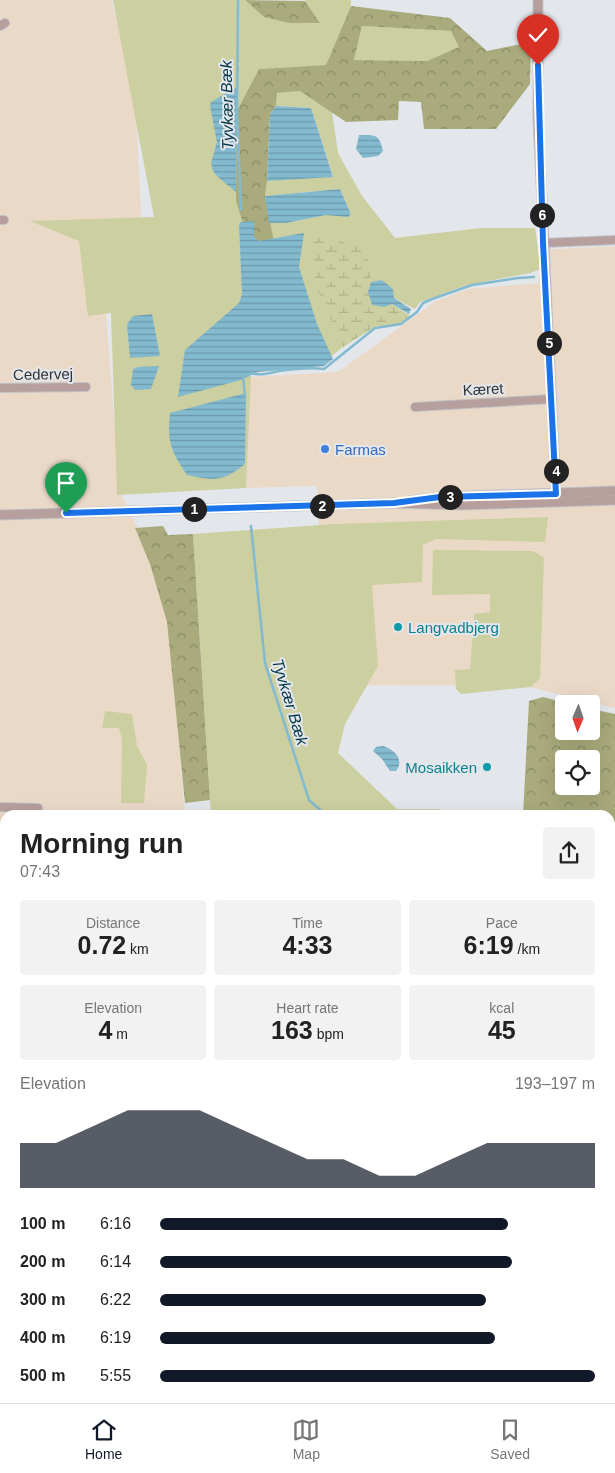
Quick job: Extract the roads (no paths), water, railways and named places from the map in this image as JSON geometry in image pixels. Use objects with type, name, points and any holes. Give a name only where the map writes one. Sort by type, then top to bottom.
[{"type":"street","points":[[538,0],[538,118],[556,494]]},
{"type":"street","points":[[543,243],[615,240]]},
{"type":"street","name":"Cedervej","points":[[0,388],[86,387]]},
{"type":"street","name":"Kæret","points":[[415,407],[552,399]]},
{"type":"street","points":[[394,503],[440,497],[615,492]]},
{"type":"street","points":[[0,515],[394,503],[462,505],[615,500]]},
{"type":"street","points":[[0,806],[38,808]]},
{"type":"water","points":[[237,87],[236,192],[213,171],[211,163],[217,142],[210,106],[211,102]]},
{"type":"water","points":[[276,106],[311,108],[333,177],[267,181],[270,114]]},
{"type":"water","points":[[359,135],[369,135],[378,138],[383,151],[378,156],[363,158],[356,149]]},
{"type":"water","points":[[340,189],[350,212],[348,217],[326,215],[286,223],[269,223],[265,196]]},
{"type":"water","points":[[254,221],[254,237],[259,241],[304,233],[299,267],[317,324],[333,359],[324,366],[258,372],[241,380],[178,397],[185,350],[239,303],[242,294],[239,224],[241,222]]},
{"type":"water","points":[[382,280],[393,289],[394,298],[411,309],[409,314],[392,304],[384,307],[372,305],[368,292],[371,282]]},
{"type":"water","points":[[152,314],[160,356],[130,358],[127,324],[133,316]]},
{"type":"water","points":[[159,366],[151,389],[135,390],[131,385],[133,369]]},
{"type":"water","points":[[246,393],[245,464],[218,479],[187,475],[171,446],[169,432],[170,413]]},
{"type":"water","points":[[383,746],[394,752],[399,759],[396,771],[390,771],[382,759],[373,751],[376,747]]},
{"type":"waterway","name":"Tyvkær Bæk","points":[[238,0],[237,111],[241,210]]},
{"type":"waterway","points":[[251,373],[262,374],[296,369],[324,369],[375,328],[401,324],[417,312],[423,303],[432,299],[472,285],[534,277]]},
{"type":"waterway","name":"Tyvkær Bæk","points":[[243,377],[245,397]]},
{"type":"waterway","name":"Tyvkær Bæk","points":[[251,526],[265,663],[309,800],[320,810]]},
{"type":"place","name":"Farmas","points":[[325,449]]},
{"type":"place","name":"Langvadbjerg","points":[[398,627]]},
{"type":"place","name":"Mosaikken","points":[[487,767]]}]
